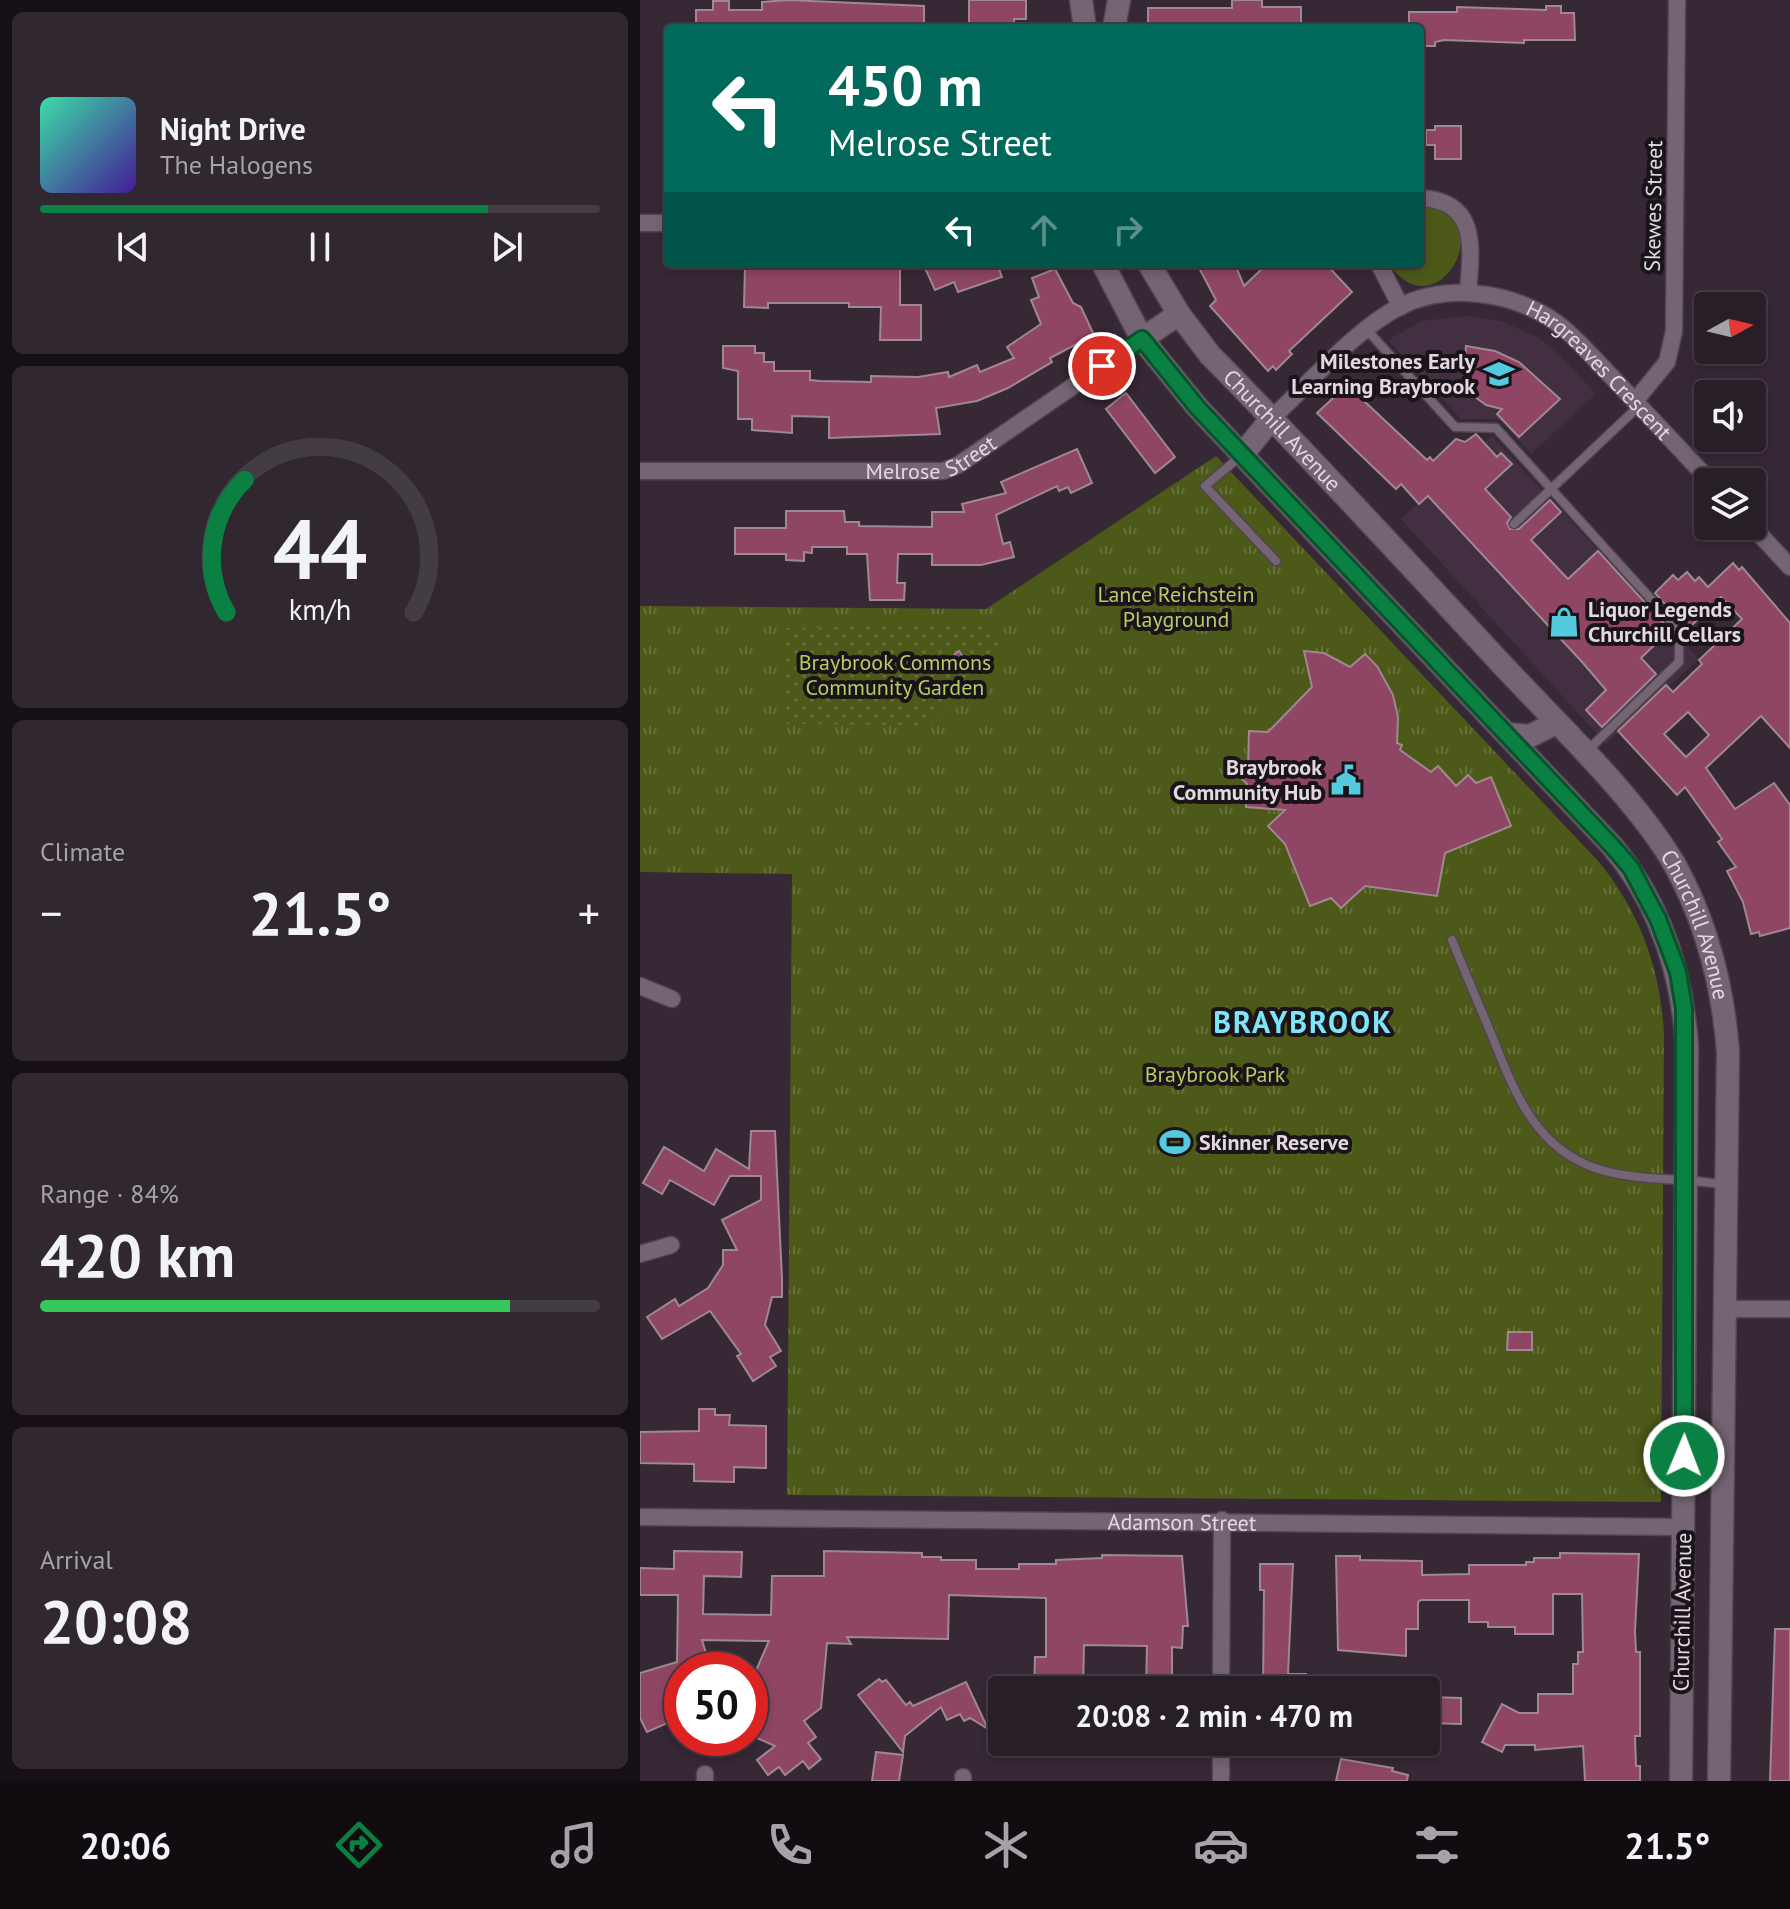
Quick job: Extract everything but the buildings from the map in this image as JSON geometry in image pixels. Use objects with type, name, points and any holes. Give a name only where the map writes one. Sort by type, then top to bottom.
[{"type":"main road","points":[[1081,0],[1084,24]]},
{"type":"main road","points":[[1115,24],[1119,0]]},
{"type":"main road","name":"Churchill Avenue","points":[[1105,268],[1142,339],[1197,407],[1631,868],[1665,934],[1684,1009],[1687,1307],[1681,1781]]},
{"type":"main road","name":"Churchill Avenue","points":[[1151,268],[1179,314],[1210,355],[1556,723],[1654,834],[1675,866],[1707,934],[1718,969],[1727,1037],[1719,1781]]},
{"type":"main road","name":"Melrose Street","points":[[1142,339],[1179,314]]},
{"type":"main road","name":"Hargreaves Crescent","points":[[1242,455],[1272,418]]},
{"type":"main road","points":[[1507,734],[1530,736],[1556,723]]},
{"type":"main road","points":[[1687,1307],[1724,1309]]},
{"type":"main road","name":"Adamson Street","points":[[1683,1527],[1722,1527]]},
{"type":"street","name":"Skewes Street","points":[[1637,403],[1667,362],[1674,331],[1677,0]]},
{"type":"street","points":[[1424,199],[1446,204],[1465,223],[1471,250],[1468,293]]},
{"type":"street","points":[[640,223],[664,223]]},
{"type":"street","points":[[1381,268],[1401,307]]},
{"type":"street","name":"Hargreaves Crescent","points":[[1272,418],[1367,330],[1401,307],[1423,297],[1468,293],[1525,305],[1565,329],[1698,468]]},
{"type":"street","name":"Melrose Street","points":[[640,471],[943,471],[958,465],[1142,339]]},
{"type":"street","points":[[1765,540],[1790,567]]},
{"type":"street","points":[[640,986],[672,999]]},
{"type":"street","points":[[640,1254],[671,1245]]},
{"type":"street","points":[[1724,1309],[1790,1309]]},
{"type":"street","name":"Adamson Street","points":[[640,1517],[1222,1520],[1683,1527]]},
{"type":"street","points":[[1221,1676],[1222,1520]]},
{"type":"street","points":[[1221,1756],[1221,1781]]},
{"type":"lane","points":[[1367,330],[1455,427],[1496,428],[1549,491],[1679,630],[1679,662],[1584,754]]},
{"type":"lane","points":[[1514,524],[1637,403]]},
{"type":"lane","points":[[1242,455],[1205,486],[1276,561]]},
{"type":"lane","points":[[1452,940],[1523,1110],[1549,1140],[1597,1168],[1627,1175],[1726,1185]]},
{"type":"shaded area","name":"Milestones Early Learning Braybrook","points":[[1466,316],[1501,321],[1538,337],[1560,355],[1596,394],[1531,454],[1498,419],[1461,419],[1388,340],[1421,321]]},
{"type":"shaded area","points":[[1492,436],[1699,659],[1606,744],[1401,519]]},
{"type":"green space","points":[[1424,208],[1445,213],[1458,226],[1461,244],[1455,263],[1443,278],[1427,286],[1408,282],[1393,268],[1424,268]]},
{"type":"green space","name":"Braybrook Park","points":[[1216,456],[1599,862],[1637,921],[1658,986],[1664,1033],[1661,1502],[787,1495],[792,874],[640,872],[640,606],[986,609]]},
{"type":"green space","name":"Braybrook Commons Community Garden","points":[[982,625],[1005,647],[930,725],[787,724],[786,628]]},
{"type":"place","name":"Milestones Early Learning Braybrook","points":[[1499,374]]},
{"type":"place","name":"Liquor Legends Churchill Cellars","points":[[1564,622]]},
{"type":"place","name":"Braybrook Community Hub","points":[[1346,780]]},
{"type":"place","name":"Skinner Reserve","points":[[1175,1142]]},
{"type":"district","name":"BRAYBROOK","points":[[1303,1021]]},
{"type":"route","points":[[1102,366],[1142,339],[1197,407],[1613,847],[1631,868],[1652,904],[1678,972],[1687,1046],[1684,1456]]},
{"type":"park label","name":"Lance Reichstein Playground","points":[[1176,606]]}]
